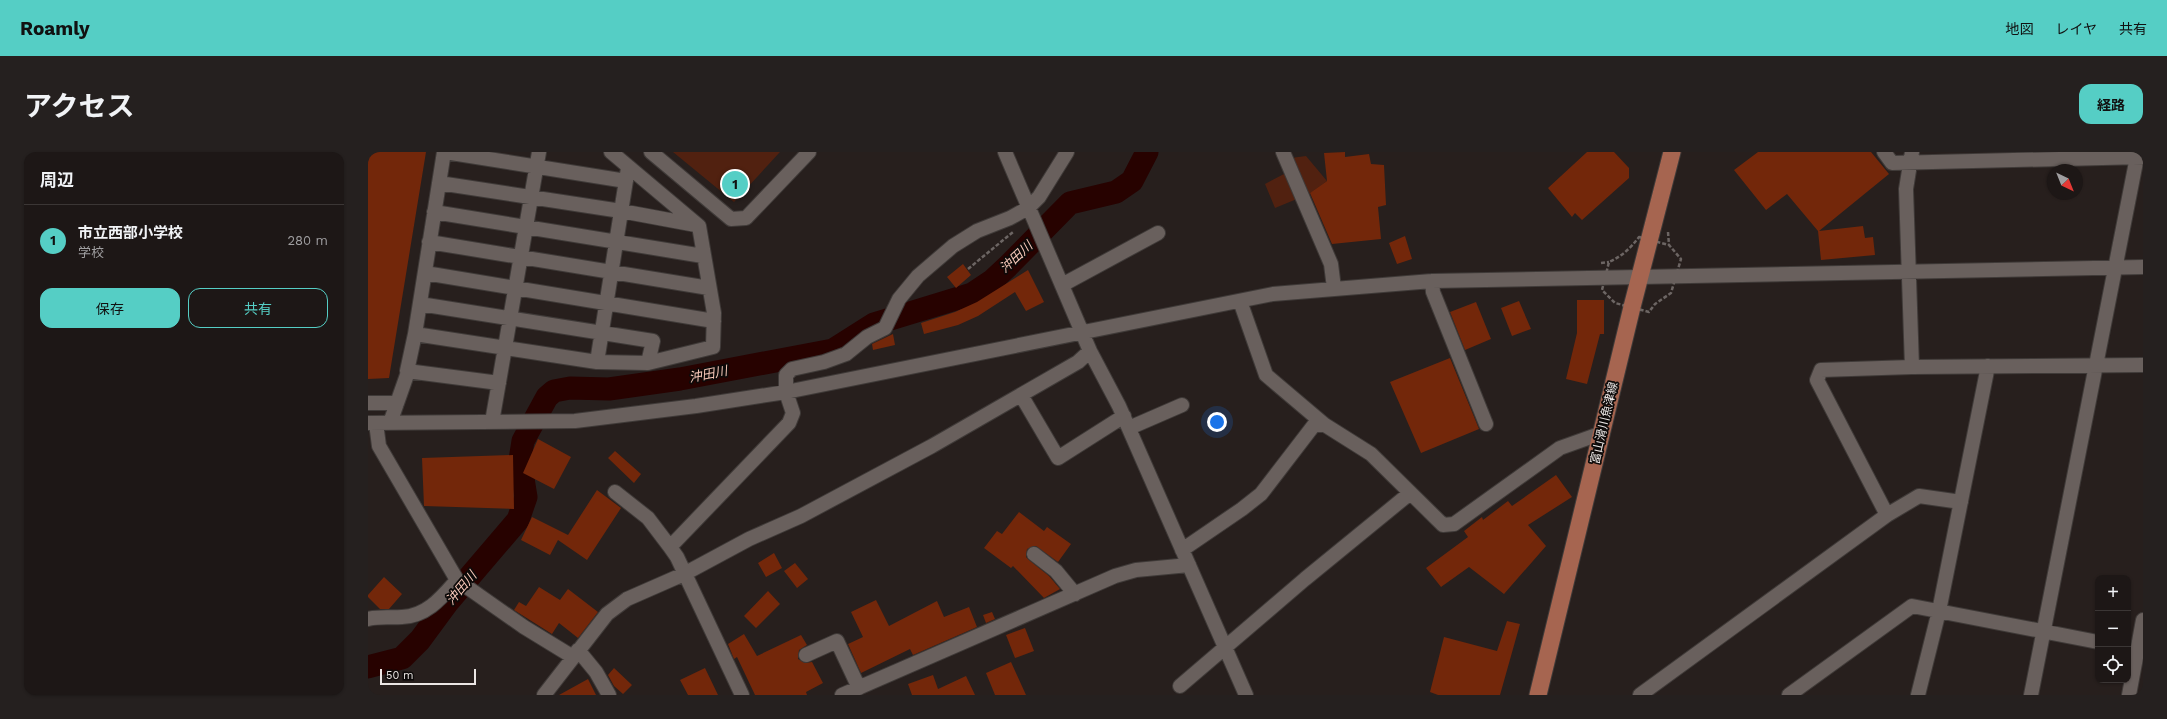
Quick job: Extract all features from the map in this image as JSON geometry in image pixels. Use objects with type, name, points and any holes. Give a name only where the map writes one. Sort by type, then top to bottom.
[{"type":"main road","name":"富山滑川魚津線","points":[[1538,695],[1639,277],[1672,152]]},
{"type":"street","points":[[390,423],[408,372],[444,152],[536,166],[627,175]]},
{"type":"street","points":[[492,422],[539,152]]},
{"type":"street","points":[[415,334],[504,349],[597,362],[648,363],[713,347],[714,321],[699,226],[627,175],[612,152]]},
{"type":"street","points":[[651,152],[731,219],[746,218],[809,152]]},
{"type":"street","points":[[1005,152],[1090,351],[1126,422],[1246,695]]},
{"type":"street","points":[[670,547],[789,423],[793,413],[786,392],[786,375],[792,369],[824,362],[846,354],[867,337],[885,328],[899,299],[913,282],[953,246],[977,231],[1010,218],[1028,208],[1039,197],[1067,152]]},
{"type":"street","points":[[1283,152],[1331,264],[1334,288]]},
{"type":"street","points":[[1884,152],[1892,163],[1911,157],[2139,156],[2095,365],[2032,695]]},
{"type":"street","points":[[1911,157],[1906,189],[1912,367]]},
{"type":"street","points":[[597,362],[627,175]]},
{"type":"street","points":[[439,183],[621,211],[699,226]]},
{"type":"street","points":[[434,212],[703,256]]},
{"type":"street","points":[[1062,285],[1158,232]]},
{"type":"street","points":[[429,242],[709,288]]},
{"type":"street","points":[[609,695],[596,672],[575,654],[524,627],[458,580],[379,446],[372,423],[575,421],[786,392],[1273,294],[1334,288],[1432,280],[2143,267]]},
{"type":"street","points":[[424,273],[607,302],[714,321]]},
{"type":"street","points":[[1432,280],[1433,292],[1486,424]]},
{"type":"street","points":[[1240,301],[1266,375],[1325,425],[1371,454],[1409,494],[1443,525],[1454,524],[1560,448],[1602,433]]},
{"type":"street","points":[[420,304],[653,341],[648,363]]},
{"type":"street","points":[[544,695],[607,614],[627,599],[684,574],[748,539],[801,516],[904,461],[1078,362],[1090,351]]},
{"type":"street","points":[[1887,515],[1817,380],[1821,370],[1912,367],[2143,365]]},
{"type":"street","points":[[1918,695],[1939,611],[1988,366]]},
{"type":"street","points":[[408,372],[499,383]]},
{"type":"street","points":[[1021,395],[1058,458],[1126,422],[1182,405]]},
{"type":"street","points":[[368,403],[397,403]]},
{"type":"street","points":[[1182,550],[1242,510],[1261,494],[1314,425],[1325,425]]},
{"type":"street","points":[[615,492],[648,518],[670,547],[742,695]]},
{"type":"street","points":[[1180,686],[1409,494]]},
{"type":"street","points":[[1640,695],[1658,690],[1887,515],[1919,496],[1961,502]]},
{"type":"street","points":[[1034,554],[1056,571],[1075,594]]},
{"type":"street","points":[[842,695],[1115,576],[1136,570],[1189,565]]},
{"type":"street","points":[[368,619],[404,617],[426,610],[439,601],[458,580]]},
{"type":"street","points":[[1789,695],[1912,606],[2095,641]]},
{"type":"street","points":[[2129,695],[2133,649],[2143,620]]},
{"type":"street","points":[[806,655],[837,641],[859,688]]},
{"type":"path","points":[[968,269],[1014,230]]},
{"type":"path","points":[[1595,290],[1602,290]]},
{"type":"shaded area","points":[[673,152],[780,152],[734,202]]},
{"type":"shaded area","points":[[1306,156],[1327,181],[1309,194],[1275,208],[1265,184],[1284,174],[1291,158]]},
{"type":"building","points":[[368,152],[426,152],[389,378],[368,379]]},
{"type":"building","points":[[1345,152],[1345,157],[1369,154],[1371,164],[1384,165],[1386,205],[1378,207],[1381,239],[1332,244],[1310,193],[1327,181],[1324,153]]},
{"type":"building","points":[[1587,152],[1614,152],[1629,168],[1629,178],[1582,220],[1575,213],[1572,217],[1548,188]]},
{"type":"building","points":[[1758,152],[1871,152],[1889,174],[1819,231],[1863,226],[1865,238],[1873,237],[1875,255],[1821,260],[1818,231],[1787,194],[1766,210],[1734,170]]},
{"type":"building","points":[[1405,236],[1412,259],[1397,264],[1389,243]]},
{"type":"building","points":[[963,264],[971,275],[956,288],[947,277]]},
{"type":"building","points":[[1028,270],[1044,302],[1026,311],[1015,292],[978,316],[958,325],[924,334],[921,323],[955,312],[977,302]]},
{"type":"building","points":[[1577,300],[1604,300],[1604,334],[1600,334],[1587,384],[1566,379],[1577,333]]},
{"type":"building","points":[[1519,301],[1531,329],[1512,336],[1501,308]]},
{"type":"building","points":[[1476,302],[1491,339],[1465,350],[1450,312]]},
{"type":"building","points":[[893,334],[895,345],[873,350],[872,344]]},
{"type":"building","points":[[1450,358],[1479,429],[1421,453],[1390,382]]},
{"type":"building","points":[[538,439],[571,457],[554,489],[523,473]]},
{"type":"building","points":[[615,451],[641,474],[634,483],[608,458]]},
{"type":"building","points":[[513,455],[514,509],[424,506],[422,458]]},
{"type":"building","points":[[1556,475],[1572,497],[1528,525],[1546,546],[1504,594],[1469,567],[1441,587],[1426,568],[1468,537],[1464,531],[1482,517],[1483,520],[1508,501],[1512,506]]},
{"type":"building","points":[[597,490],[621,508],[587,560],[558,540],[550,555],[521,540],[532,517],[568,535]]},
{"type":"building","points":[[1019,512],[1044,531],[1047,527],[1071,544],[1058,562],[1036,546],[1027,549],[1026,557],[1049,576],[1060,589],[1044,598],[1013,566],[1011,568],[984,548],[997,531],[1002,534]]},
{"type":"building","points":[[774,553],[782,568],[766,577],[758,563]]},
{"type":"building","points":[[795,563],[808,579],[797,588],[784,571]]},
{"type":"building","points":[[384,577],[402,594],[389,609],[380,609],[368,597],[368,595]]},
{"type":"building","points":[[539,587],[560,600],[568,589],[598,612],[578,638],[559,623],[552,634],[514,610],[519,602],[526,606]]},
{"type":"building","points":[[768,591],[780,604],[756,628],[744,616]]},
{"type":"building","points":[[876,600],[889,626],[937,601],[944,617],[969,607],[977,627],[913,655],[910,649],[861,673],[848,644],[863,637],[851,612]]},
{"type":"building","points":[[992,612],[995,619],[986,623],[983,615]]},
{"type":"building","points":[[1507,621],[1520,624],[1500,695],[1438,695],[1430,692],[1444,637],[1497,651]]},
{"type":"building","points":[[1025,628],[1034,651],[1015,658],[1006,635]]},
{"type":"building","points":[[744,634],[757,656],[801,635],[807,645],[799,650],[798,659],[805,663],[812,662],[823,683],[806,692],[807,695],[755,695],[737,657],[734,659],[728,644]]},
{"type":"building","points":[[1011,662],[1026,695],[995,695],[986,673]]},
{"type":"building","points":[[614,668],[632,685],[623,694],[614,686],[608,675]]},
{"type":"building","points":[[705,668],[718,695],[688,695],[680,680]]},
{"type":"building","points":[[933,675],[938,689],[966,676],[975,695],[912,695],[908,684]]},
{"type":"building","points":[[588,679],[596,695],[559,695]]},
{"type":"waterway","name":"沖田川","points":[[368,667],[402,658],[420,640],[448,602],[518,520],[526,497],[520,460],[523,441],[547,397],[554,391],[570,388],[609,389],[680,379],[833,350],[874,324],[972,294],[993,280],[1070,203],[1116,192],[1132,181],[1147,152]]},
{"type":"place","name":"市立西部小学校","points":[[735,184]]}]
